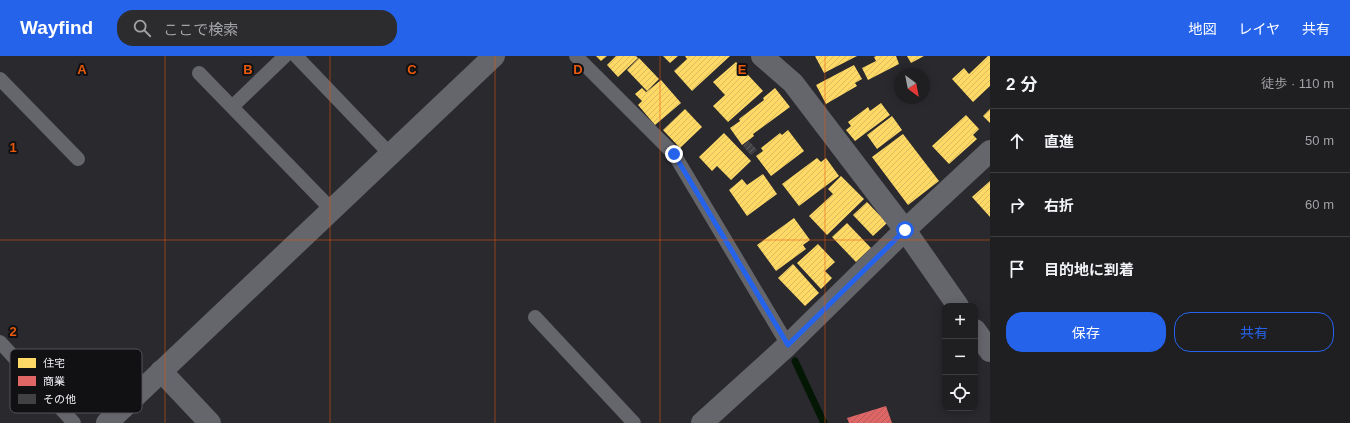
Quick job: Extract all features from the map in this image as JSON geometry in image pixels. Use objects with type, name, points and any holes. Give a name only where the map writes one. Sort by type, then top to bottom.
[{"type":"street","points":[[142,389],[494,56]]},
{"type":"street","points":[[762,56],[793,82],[905,230],[956,303]]},
{"type":"street","points":[[702,423],[788,345],[905,230],[990,151]]},
{"type":"street","points":[[978,334],[990,351]]},
{"type":"street","points":[[161,371],[210,423]]},
{"type":"street","points":[[107,423],[117,413]]},
{"type":"lane","points":[[233,106],[286,56]]},
{"type":"lane","points":[[296,56],[390,154]]},
{"type":"lane","points":[[576,56],[674,154],[788,345]]},
{"type":"lane","points":[[199,73],[233,106],[332,210]]},
{"type":"lane","points":[[0,79],[78,159]]},
{"type":"lane","points":[[535,317],[634,423]]},
{"type":"lane","points":[[0,342],[10,353]]},
{"type":"lane","points":[[65,413],[74,423]]},
{"type":"building: 住宅","points":[[596,56],[607,56],[601,61]]},
{"type":"building: 住宅","points":[[616,56],[636,56],[638,58],[618,77],[607,65]]},
{"type":"building: 住宅","points":[[663,56],[678,56],[670,63]]},
{"type":"building: 住宅","points":[[685,56],[730,56],[692,91],[674,71],[687,59]]},
{"type":"building: 住宅","points":[[815,56],[857,56],[824,73]]},
{"type":"building: 住宅","points":[[896,56],[899,64],[868,80],[862,68],[876,61],[874,57]]},
{"type":"building: 住宅","points":[[907,56],[924,56],[911,63]]},
{"type":"building: 住宅","points":[[988,56],[990,56],[990,86],[973,102],[952,79],[964,68],[969,74]]},
{"type":"building: 住宅","points":[[639,58],[659,79],[647,91],[627,70]]},
{"type":"building: 住宅","points":[[736,62],[763,91],[728,122],[713,106],[725,95],[713,82]]},
{"type":"building: 住宅","points":[[854,65],[862,79],[855,83],[857,86],[826,104],[816,85]]},
{"type":"building: 住宅","points":[[661,80],[681,103],[655,125],[638,105],[642,101],[635,94],[642,88],[646,92],[645,93]]},
{"type":"building: 住宅","points":[[775,88],[790,107],[753,134],[754,136],[742,145],[730,128],[740,121],[739,119],[764,100],[763,98]]},
{"type":"building: 住宅","points":[[881,103],[890,115],[855,141],[846,130],[851,126],[848,122],[868,107],[870,111]]},
{"type":"building: 住宅","points":[[685,109],[702,127],[680,148],[663,130]]},
{"type":"building: 住宅","points":[[990,109],[990,123],[983,116]]},
{"type":"building: 住宅","points":[[966,115],[979,129],[973,135],[977,139],[949,164],[932,146]]},
{"type":"building: 住宅","points":[[892,116],[902,130],[877,149],[867,135]]},
{"type":"building: 住宅","points":[[788,130],[804,151],[771,176],[756,156],[763,151],[761,148],[780,133],[782,135]]},
{"type":"building: 住宅","points":[[724,133],[751,161],[731,180],[717,166],[712,171],[699,157]]},
{"type":"building: 住宅","points":[[903,134],[939,181],[908,205],[872,157]]},
{"type":"building: 住宅","points":[[817,158],[821,162],[826,158],[839,176],[799,206],[782,184]]},
{"type":"building: 住宅","points":[[763,174],[777,194],[747,216],[729,190],[742,179],[747,185]]},
{"type":"building: 住宅","points":[[841,176],[864,199],[827,235],[809,216],[833,194],[828,189]]},
{"type":"building: 住宅","points":[[990,181],[990,217],[972,197]]},
{"type":"building: 住宅","points":[[867,202],[887,223],[873,236],[853,215]]},
{"type":"building: 住宅","points":[[794,218],[810,240],[803,245],[806,249],[776,271],[757,245]]},
{"type":"building: 住宅","points":[[847,223],[871,248],[856,262],[832,237]]},
{"type":"building: 住宅","points":[[818,244],[835,262],[825,271],[832,278],[821,289],[797,263]]},
{"type":"building: 住宅","points":[[793,264],[819,293],[805,306],[778,278]]},
{"type":"building: 商業","points":[[886,406],[892,423],[849,423],[847,418]]},
{"type":"building: その他","points":[[749,141],[757,150],[751,155],[743,146]]},
{"type":"waterway","points":[[795,361],[824,423]]},
{"type":"route","points":[[674,154],[788,345],[905,230]]}]
